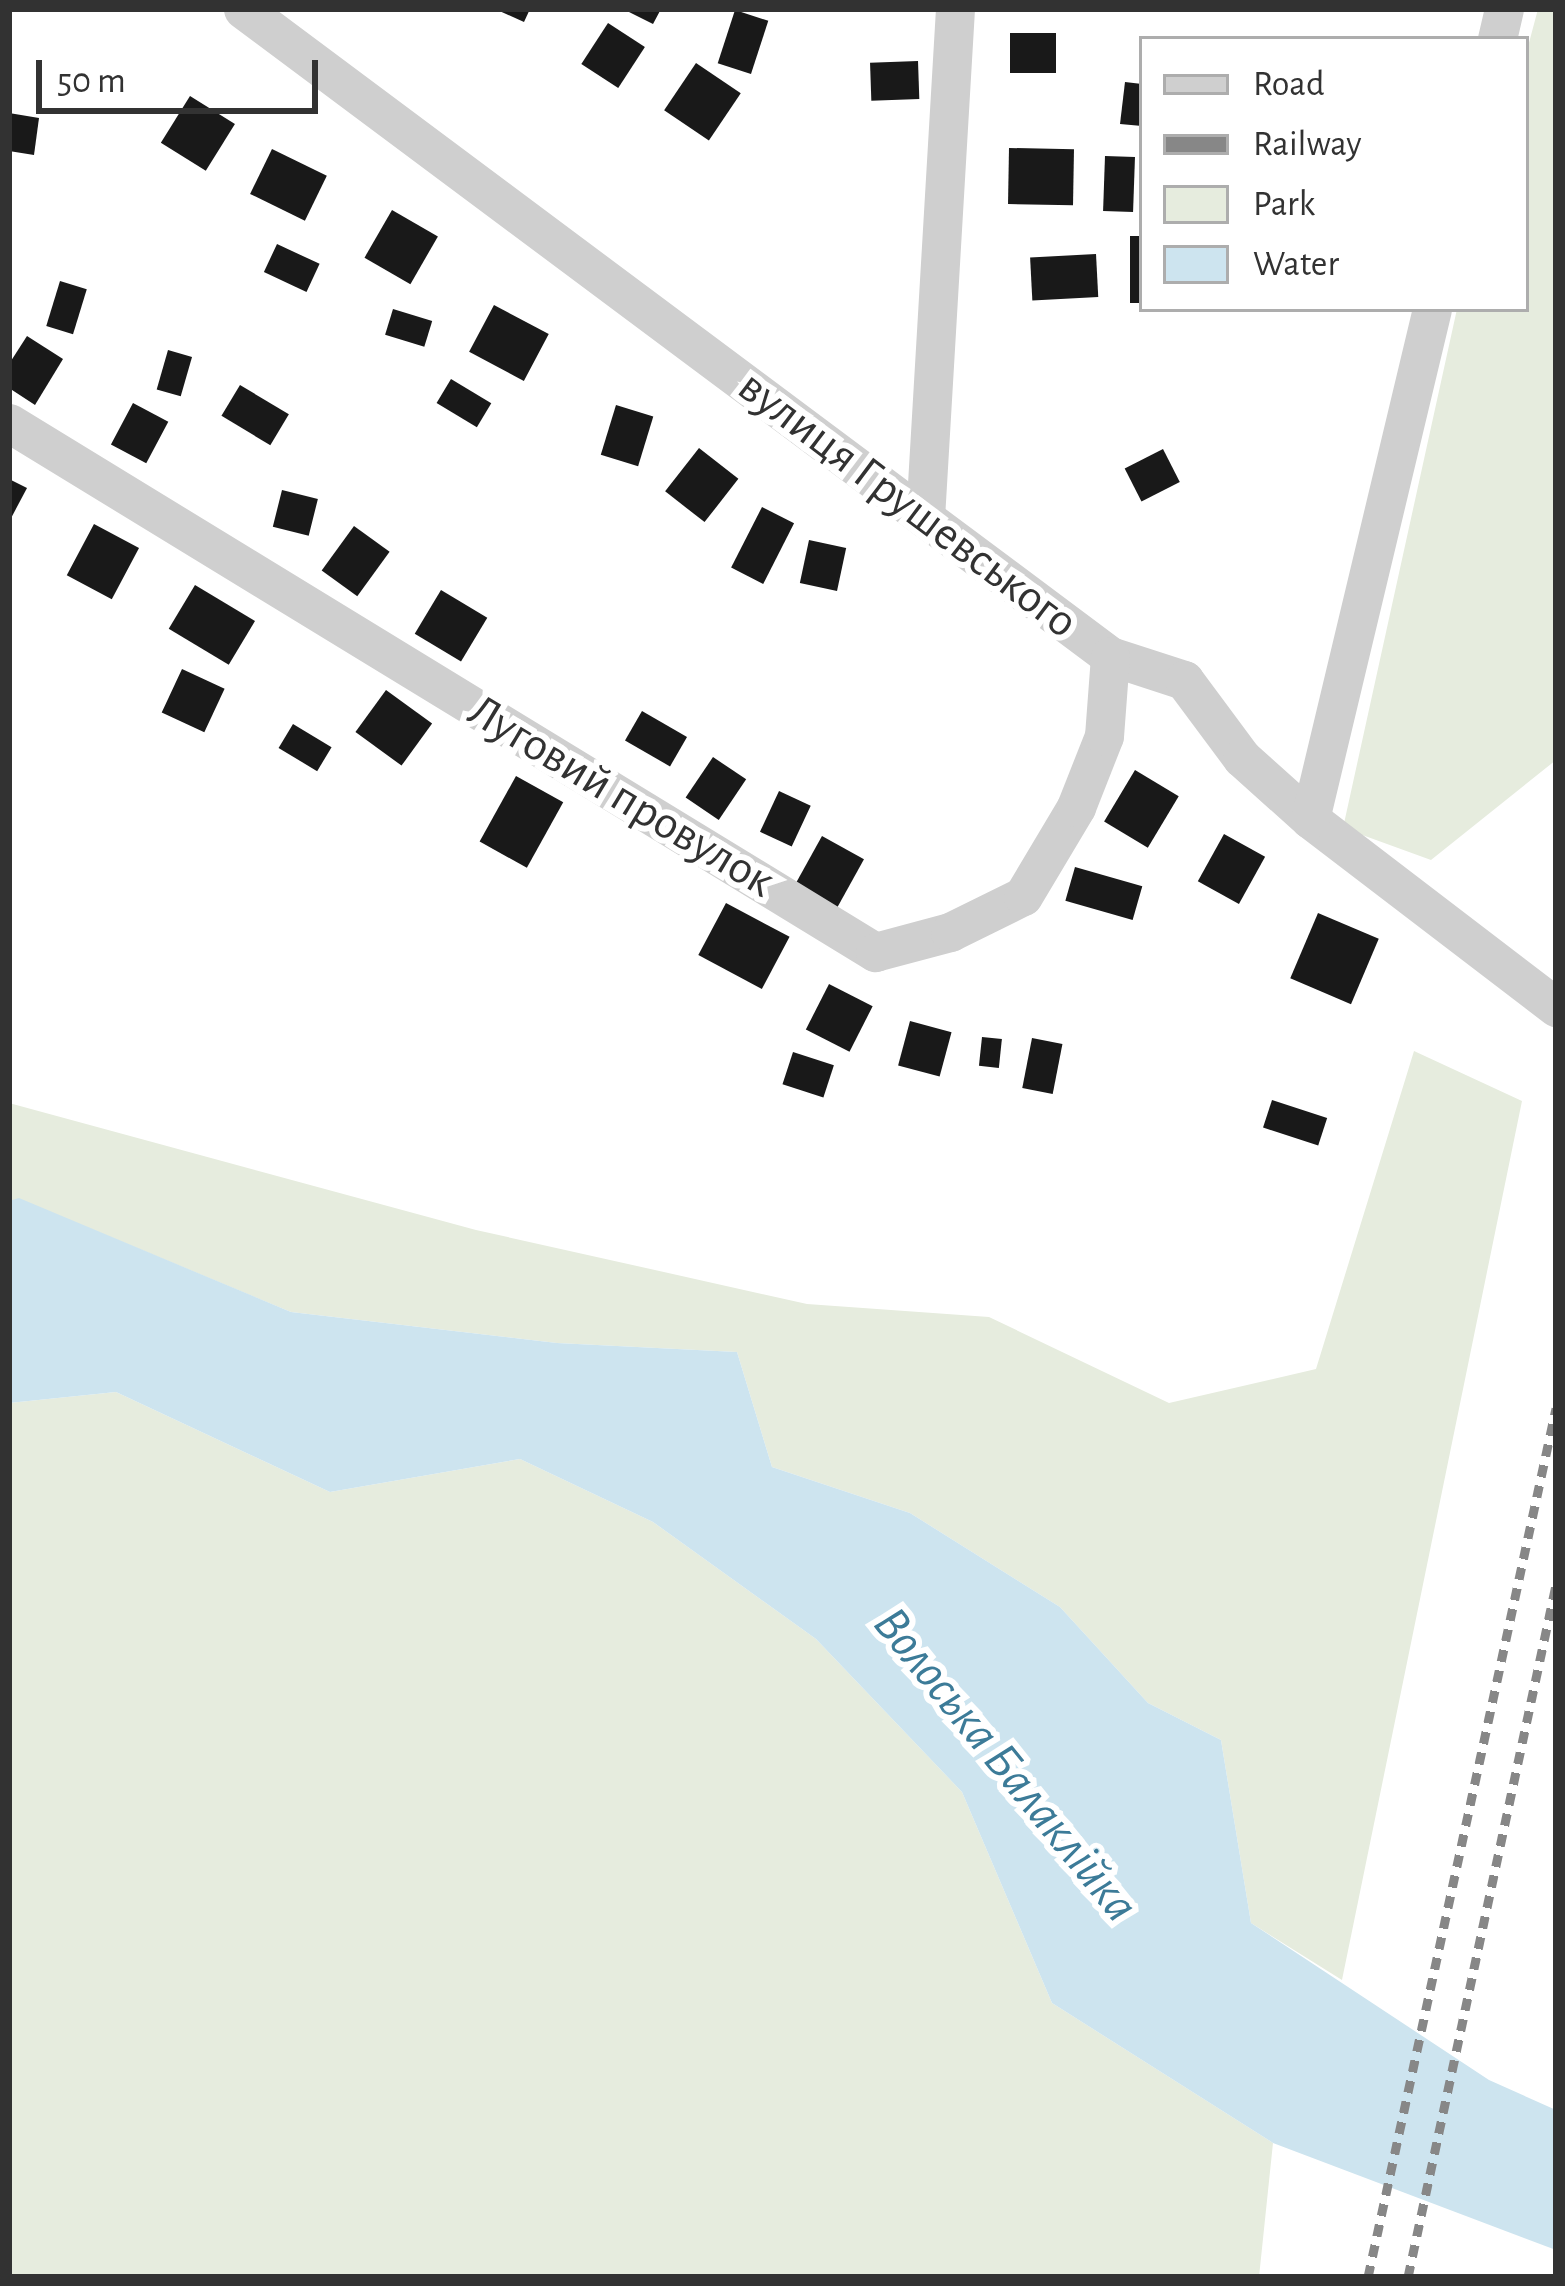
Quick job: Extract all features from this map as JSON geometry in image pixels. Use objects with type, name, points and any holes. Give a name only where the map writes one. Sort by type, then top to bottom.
[{"type":"street","name":"вулиця Грушевського","points":[[242,9],[1110,656],[1184,680],[1242,758],[1310,819],[1556,1007]]},
{"type":"street","points":[[925,518],[955,9]]},
{"type":"street","points":[[1310,819],[1431,312]]},
{"type":"street","name":"Луговий провулок","points":[[9,423],[875,952],[950,932],[1023,896],[1076,807],[1104,736],[1110,656]]},
{"type":"green space","points":[[1538,9],[1556,9],[1556,760],[1431,860],[1343,828],[1456,312],[1529,312],[1529,43]]},
{"type":"green space","points":[[1414,1051],[1522,1101],[1342,1980],[1251,1923],[1221,1740],[1148,1703],[1060,1607],[910,1513],[772,1467],[737,1352],[557,1343],[291,1312],[19,1199],[9,1201],[9,1103],[476,1230],[807,1304],[989,1317],[1169,1403],[1316,1369]]},
{"type":"green space","points":[[116,1392],[330,1492],[520,1459],[653,1522],[816,1639],[962,1792],[1052,2003],[1273,2143],[1259,2277],[9,2277],[9,1403]]},
{"type":"water","name":"Волоська Балаклійка","points":[[19,1198],[291,1312],[557,1343],[737,1352],[772,1467],[910,1513],[1060,1607],[1148,1703],[1221,1740],[1251,1923],[1489,2080],[1556,2110],[1556,2250],[1273,2143],[1052,2003],[962,1792],[816,1639],[653,1522],[520,1459],[330,1492],[116,1392],[9,1403],[9,1201]]},
{"type":"building","points":[[495,9],[530,9],[524,22]]},
{"type":"building","points":[[623,9],[661,9],[653,24]]},
{"type":"building","points":[[735,10],[768,21],[751,74],[718,63]]},
{"type":"building","points":[[608,23],[645,47],[618,88],[581,64]]},
{"type":"building","points":[[1010,33],[1056,33],[1056,73],[1010,73]]},
{"type":"building","points":[[918,61],[919,99],[871,101],[870,63]]},
{"type":"building","points":[[696,63],[741,93],[709,140],[664,110]]},
{"type":"building","points":[[1125,82],[1139,84],[1139,126],[1120,124]]},
{"type":"building","points":[[190,96],[235,124],[206,171],[161,143]]},
{"type":"building","points":[[9,113],[39,118],[34,155],[9,151]]},
{"type":"building","points":[[1009,148],[1074,149],[1073,205],[1008,204]]},
{"type":"building","points":[[272,149],[327,176],[305,221],[250,194]]},
{"type":"building","points":[[1105,156],[1135,157],[1133,212],[1103,211]]},
{"type":"building","points":[[392,210],[438,237],[410,284],[364,258]]},
{"type":"building","points":[[1130,236],[1139,236],[1139,303],[1130,303]]},
{"type":"building","points":[[277,244],[320,264],[306,292],[264,272]]},
{"type":"building","points":[[1096,254],[1098,297],[1032,300],[1030,257]]},
{"type":"building","points":[[60,281],[87,289],[73,334],[46,326]]},
{"type":"building","points":[[494,305],[549,334],[524,381],[469,352]]},
{"type":"building","points":[[393,309],[432,321],[424,347],[385,335]]},
{"type":"building","points":[[27,336],[63,359],[35,405],[9,388],[9,364]]},
{"type":"building","points":[[168,350],[192,357],[181,396],[157,389]]},
{"type":"building","points":[[451,379],[491,403],[477,427],[437,403]]},
{"type":"building","points":[[240,385],[289,414],[270,445],[221,416]]},
{"type":"building","points":[[133,403],[168,422],[146,463],[111,444]]},
{"type":"building","points":[[616,405],[653,416],[638,466],[601,455]]},
{"type":"building","points":[[699,448],[738,479],[705,522],[665,491]]},
{"type":"building","points":[[1163,449],[1180,482],[1141,501],[1125,469]]},
{"type":"building","points":[[9,479],[27,488],[9,522]]},
{"type":"building","points":[[282,490],[318,499],[309,536],[273,527]]},
{"type":"building","points":[[762,507],[794,523],[763,584],[731,568]]},
{"type":"building","points":[[94,524],[139,548],[112,599],[67,575]]},
{"type":"building","points":[[354,526],[390,552],[357,596],[322,570]]},
{"type":"building","points":[[809,540],[846,548],[837,591],[800,583]]},
{"type":"building","points":[[195,585],[255,621],[229,665],[169,629]]},
{"type":"building","points":[[441,590],[487,618],[461,662],[415,634]]},
{"type":"building","points":[[182,669],[225,689],[204,732],[162,713]]},
{"type":"building","points":[[386,690],[432,724],[402,766],[355,732]]},
{"type":"building","points":[[642,711],[687,737],[670,766],[625,740]]},
{"type":"building","points":[[293,724],[332,747],[317,771],[279,748]]},
{"type":"building","points":[[713,757],[746,779],[719,820],[686,798]]},
{"type":"building","points":[[1135,770],[1179,796],[1148,848],[1104,821]]},
{"type":"building","points":[[516,776],[563,802],[527,868],[480,842]]},
{"type":"building","points":[[779,791],[811,806],[792,847],[760,832]]},
{"type":"building","points":[[1224,834],[1265,857],[1239,904],[1198,881]]},
{"type":"building","points":[[822,836],[864,859],[833,915],[791,892]]},
{"type":"building","points":[[1075,867],[1142,886],[1133,920],[1065,901]]},
{"type":"building","points":[[726,903],[790,937],[762,989],[698,955]]},
{"type":"building","points":[[1318,913],[1379,939],[1351,1004],[1290,978]]},
{"type":"building","points":[[829,984],[873,1006],[850,1052],[806,1029]]},
{"type":"building","points":[[910,1021],[952,1032],[940,1077],[898,1065]]},
{"type":"building","points":[[982,1037],[1002,1039],[999,1068],[979,1066]]},
{"type":"building","points":[[1032,1038],[1062,1044],[1053,1094],[1022,1088]]},
{"type":"building","points":[[793,1052],[834,1065],[823,1098],[782,1084]]},
{"type":"building","points":[[1272,1100],[1327,1118],[1318,1146],[1263,1128]]},
{"type":"railway","points":[[1368,2277],[1556,1408]]},
{"type":"railway","points":[[1408,2277],[1556,1585]]}]
